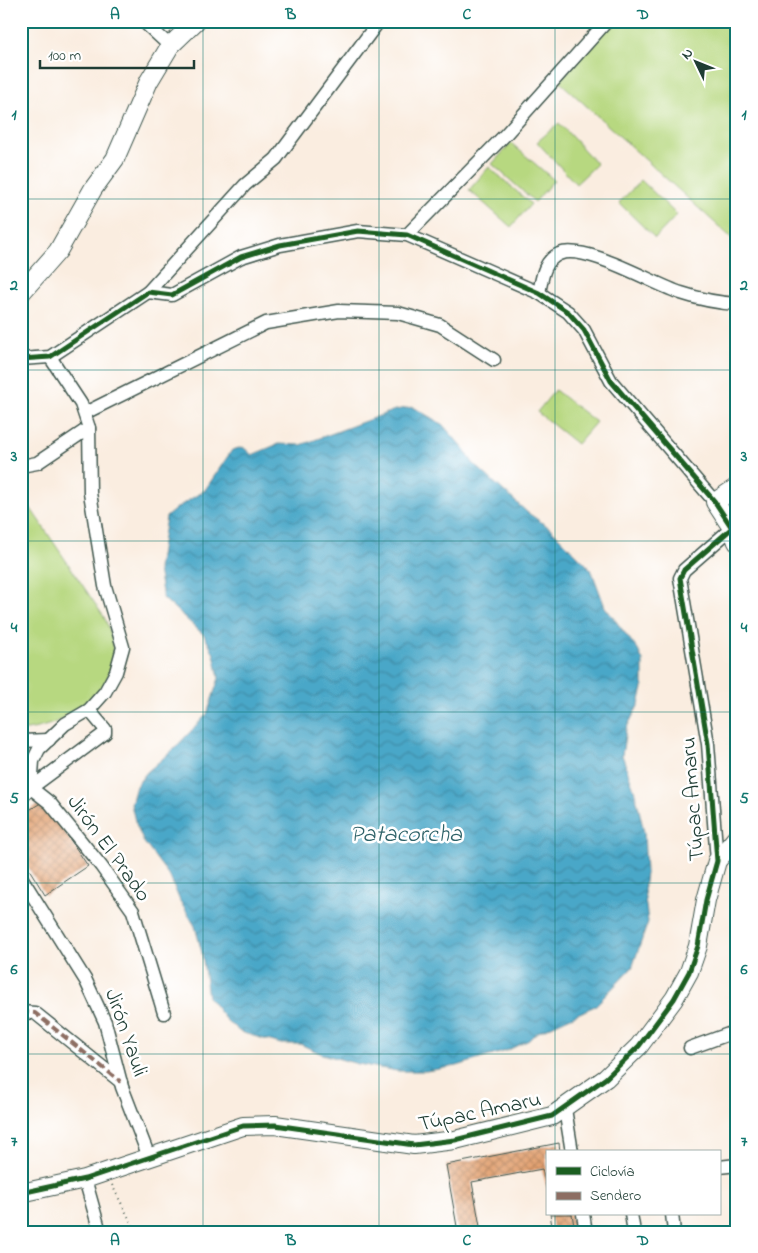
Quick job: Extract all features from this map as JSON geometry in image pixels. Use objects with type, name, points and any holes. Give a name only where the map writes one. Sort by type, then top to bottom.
[{"type":"street","points":[[21,293],[58,251],[93,189],[115,159],[150,81],[170,46],[196,21]]},
{"type":"street","points":[[21,359],[50,357],[148,292],[245,185],[276,159],[379,21]]},
{"type":"street","points":[[407,234],[505,135],[607,21]]},
{"type":"street","points":[[147,23],[170,46]]},
{"type":"street","points":[[148,292],[172,295],[241,258],[280,245],[358,231],[407,234],[539,293],[568,312],[584,330],[611,381],[715,502],[734,535]]},
{"type":"street","points":[[539,293],[544,269],[548,262],[561,253],[568,252],[598,257],[680,292],[722,303],[737,304]]},
{"type":"street","points":[[85,413],[266,323],[339,311],[398,313],[440,325],[494,360]]},
{"type":"street","points":[[32,788],[33,761],[39,749],[65,724],[89,710],[104,692],[116,672],[123,647],[105,586],[90,493],[89,428],[85,413],[50,357]]},
{"type":"street","points":[[21,466],[37,464],[89,428]]},
{"type":"street","points":[[715,502],[737,487]]},
{"type":"street","name":"Túpac Amaru","points":[[21,1193],[85,1179],[243,1126],[275,1125],[414,1144],[455,1140],[552,1116],[606,1078],[639,1046],[674,999],[689,972],[698,946],[706,900],[717,861],[708,744],[680,578],[684,570],[734,535]]},
{"type":"street","points":[[21,798],[105,733],[105,729],[89,710]]},
{"type":"street","points":[[21,741],[49,740]]},
{"type":"street","name":"Jirón El Prado","points":[[21,776],[50,803],[101,866],[133,911],[164,1013]]},
{"type":"street","points":[[717,861],[737,837]]},
{"type":"street","name":"Jirón Yauli","points":[[21,877],[86,981],[105,1022],[121,1082],[149,1157]]},
{"type":"street","points":[[21,1012],[35,1014],[121,1082]]},
{"type":"street","points":[[690,1048],[737,1031]]},
{"type":"street","points":[[564,1109],[572,1150]]},
{"type":"street","points":[[720,1167],[737,1165]]},
{"type":"street","points":[[85,1179],[100,1232]]},
{"type":"street","points":[[583,1216],[586,1232]]},
{"type":"street","points":[[631,1216],[634,1232]]},
{"type":"street","points":[[672,1216],[674,1232]]},
{"type":"path","points":[[107,1171],[136,1232]]},
{"type":"green space","points":[[613,21],[737,21],[737,243],[559,81]]},
{"type":"green space","points":[[559,123],[597,164],[576,184],[537,142]]},
{"type":"green space","points":[[511,143],[554,180],[535,202],[492,164]]},
{"type":"green space","points":[[489,167],[531,204],[511,227],[469,190]]},
{"type":"green space","points":[[641,180],[677,215],[655,238],[619,203]]},
{"type":"green space","points":[[555,390],[596,422],[577,444],[537,412]]},
{"type":"green space","points":[[21,494],[104,617],[112,639],[113,659],[108,677],[98,693],[84,706],[67,717],[48,725],[27,730],[21,730]]},
{"type":"water","name":"Patacorcha","points":[[413,407],[442,424],[464,449],[473,463],[528,513],[550,528],[591,569],[605,607],[638,650],[643,661],[643,688],[639,704],[626,729],[622,755],[635,792],[644,832],[646,873],[644,890],[648,922],[632,968],[595,1006],[536,1033],[529,1040],[506,1051],[457,1066],[426,1071],[397,1071],[358,1064],[322,1054],[300,1044],[281,1044],[240,1032],[225,1019],[208,997],[202,953],[195,926],[180,901],[170,877],[143,841],[131,804],[136,786],[147,772],[174,749],[207,714],[219,678],[214,654],[204,635],[163,598],[158,569],[166,517],[205,490],[232,450],[243,447],[252,455],[278,444],[301,445],[395,410]]},
{"type":"building","points":[[44,801],[88,866],[45,895],[21,856],[21,815]]},
{"type":"building","points":[[559,1143],[560,1150],[546,1150],[546,1185],[542,1169],[472,1182],[481,1232],[458,1232],[446,1165]]},
{"type":"building","points":[[550,1216],[572,1216],[575,1232],[553,1232]]},
{"type":"marked path","points":[[21,1012],[35,1013],[121,1082]]},
{"type":"cycle path","points":[[21,359],[50,357],[148,292],[172,295],[241,257],[280,245],[358,231],[407,235],[539,293],[568,312],[584,330],[611,381],[715,502],[732,528],[737,542]]},
{"type":"cycle path","points":[[21,1193],[85,1179],[243,1126],[275,1125],[414,1145],[455,1140],[552,1116],[606,1078],[639,1046],[674,999],[689,972],[698,946],[706,900],[717,861],[708,744],[680,578],[684,570],[732,528]]}]
